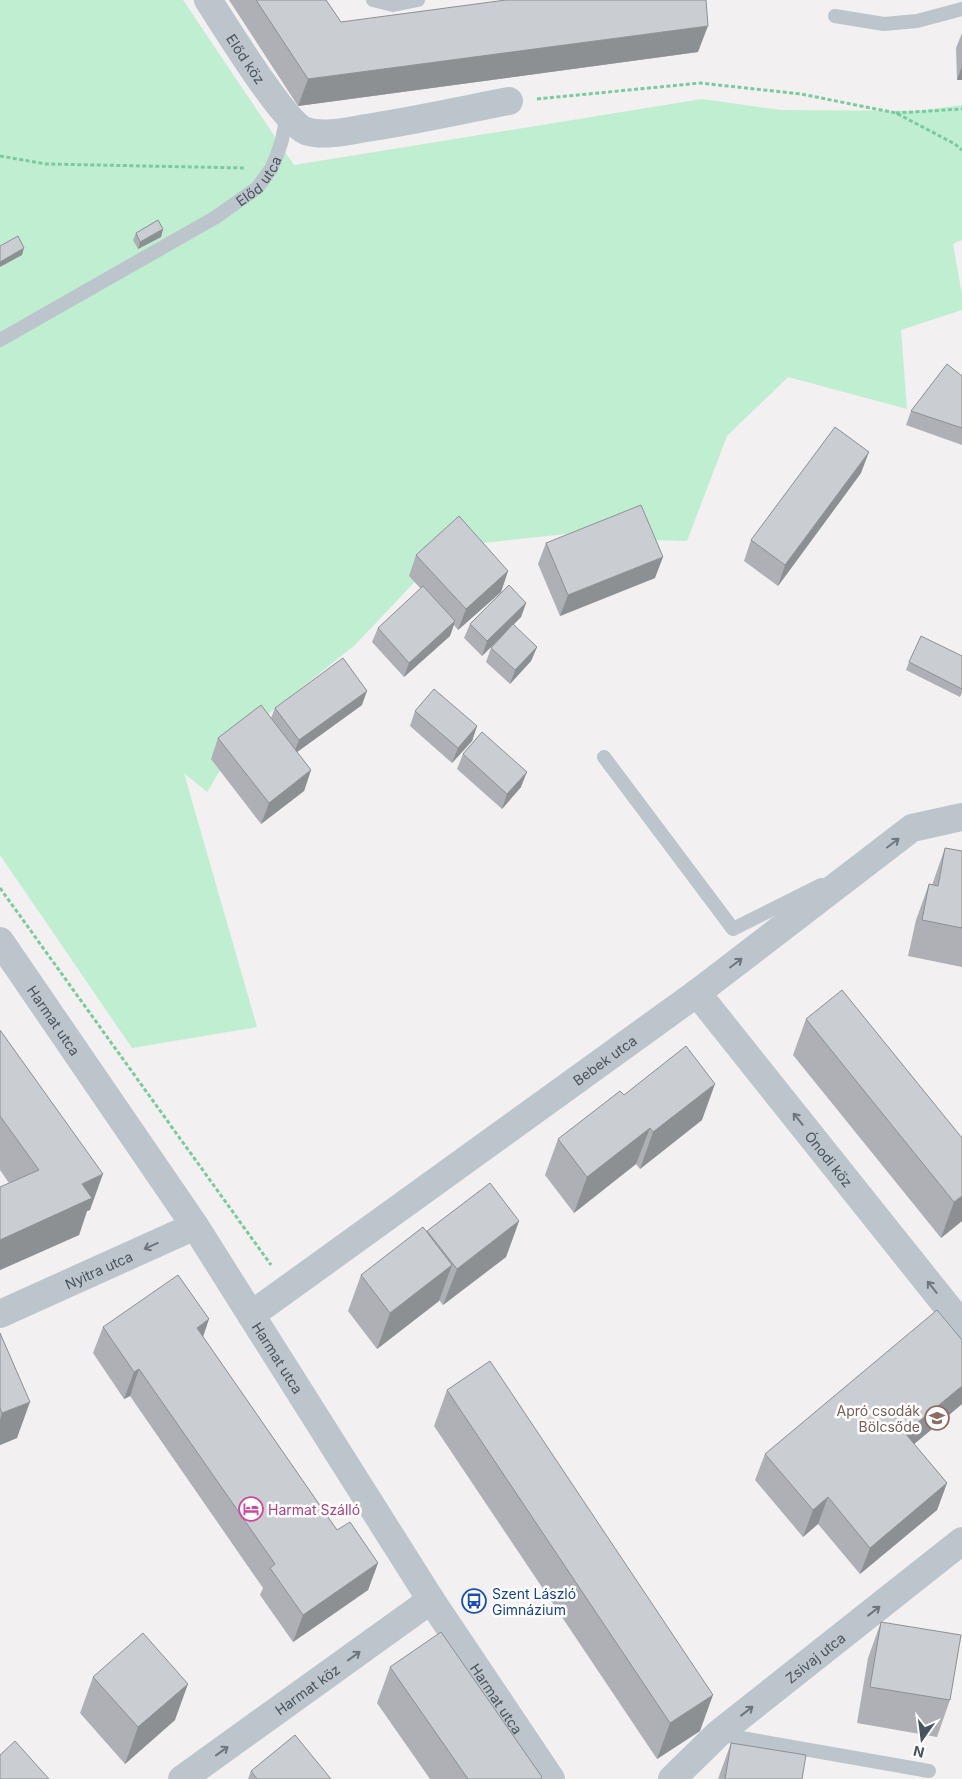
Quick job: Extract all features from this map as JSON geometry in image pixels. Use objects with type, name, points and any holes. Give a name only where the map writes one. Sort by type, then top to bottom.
[{"type":"street","name":"Előd köz","points":[[208,0],[265,86],[287,115]]},
{"type":"street","points":[[287,115],[305,131],[330,134],[509,101]]},
{"type":"street","name":"Bebek utca","points":[[251,1315],[697,992],[912,828],[962,817]]},
{"type":"street","name":"Harmat utca","points":[[0,940],[195,1226],[431,1600],[551,1779]]},
{"type":"street","name":"Ónodi köz","points":[[697,992],[962,1325]]},
{"type":"street","name":"Nyitra utca","points":[[0,1314],[195,1226]]},
{"type":"street","name":"Zsivaj utca","points":[[672,1779],[718,1734],[962,1541]]},
{"type":"street","name":"Harmat köz","points":[[182,1779],[431,1600]]},
{"type":"lane","points":[[372,0],[393,4],[418,0]]},
{"type":"lane","points":[[835,16],[884,24],[917,21],[962,9]]},
{"type":"lane","name":"Előd utca","points":[[0,340],[216,217],[258,188],[270,169],[282,140],[287,115]]},
{"type":"lane","points":[[604,757],[733,929],[868,862]]},
{"type":"lane","points":[[718,1734],[929,1771]]},
{"type":"path","points":[[509,101],[700,83],[801,94],[896,113],[962,110]]},
{"type":"path","points":[[896,113],[955,144],[962,150]]},
{"type":"path","points":[[0,156],[46,164],[270,169]]},
{"type":"path","points":[[0,888],[287,1289]]},
{"type":"green space","points":[[0,0],[183,0],[294,165],[702,99],[781,110],[918,111],[962,105],[962,240],[953,244],[962,295],[962,310],[901,330],[907,409],[788,377],[727,436],[687,541],[651,540],[593,531],[483,543],[425,571],[355,645],[242,735],[207,792],[184,773],[257,1027],[132,1048],[0,855]]},
{"type":"building","points":[[256,0],[326,0],[341,22],[506,0],[706,0],[708,26],[308,79]]},
{"type":"building","points":[[158,220],[163,229],[140,242],[136,233]]},
{"type":"building","points":[[18,236],[24,248],[0,262],[0,246]]},
{"type":"building","points":[[947,364],[962,376],[962,428],[911,411]]},
{"type":"building","points":[[835,427],[869,452],[785,565],[751,540]]},
{"type":"building","points":[[641,505],[663,557],[568,595],[546,543]]},
{"type":"building","points":[[459,516],[508,571],[466,609],[416,555]]},
{"type":"building","points":[[509,585],[526,603],[487,641],[470,624]]},
{"type":"building","points":[[423,586],[455,621],[409,663],[378,628]]},
{"type":"building","points":[[513,624],[537,647],[515,670],[491,648]]},
{"type":"building","points":[[921,636],[962,656],[962,689],[909,662]]},
{"type":"building","points":[[343,658],[367,691],[299,740],[275,708]]},
{"type":"building","points":[[434,689],[477,726],[458,748],[415,711]]},
{"type":"building","points":[[261,705],[311,770],[269,803],[218,738]]},
{"type":"building","points":[[482,732],[527,772],[507,794],[463,754]]},
{"type":"building","points":[[945,848],[962,851],[962,928],[922,920],[929,884],[938,886]]},
{"type":"building","points":[[842,990],[962,1138],[962,1196],[954,1202],[806,1019]]},
{"type":"building","points":[[0,1030],[103,1174],[82,1184],[92,1198],[0,1240],[0,1187],[39,1170],[0,1116]]},
{"type":"building","points":[[686,1046],[715,1084],[653,1132],[650,1128],[587,1177],[558,1139],[620,1091],[624,1095]]},
{"type":"building","points":[[490,1183],[519,1221],[457,1269],[427,1231]]},
{"type":"building","points":[[423,1227],[452,1265],[390,1313],[361,1275]]},
{"type":"building","name":"Harmat Szálló","points":[[178,1275],[209,1319],[197,1328],[337,1530],[350,1522],[378,1563],[303,1615],[270,1568],[275,1564],[139,1369],[134,1372],[103,1327]]},
{"type":"building","points":[[937,1310],[962,1340],[962,1386],[905,1433],[947,1483],[870,1548],[828,1497],[813,1510],[765,1454]]},
{"type":"building","points":[[0,1333],[30,1402],[2,1413],[0,1408]]},
{"type":"building","points":[[490,1361],[713,1695],[670,1723],[447,1390]]},
{"type":"building","points":[[881,1622],[961,1635],[950,1700],[870,1687]]},
{"type":"building","points":[[441,1632],[542,1777],[540,1779],[468,1779],[390,1667]]},
{"type":"building","points":[[143,1633],[188,1684],[138,1727],[93,1677]]},
{"type":"building","points":[[295,1735],[331,1779],[257,1779],[251,1771]]},
{"type":"building","points":[[15,1741],[49,1779],[0,1779],[0,1755]]},
{"type":"building","points":[[731,1743],[806,1755],[802,1779],[725,1779]]},
{"type":"place","name":"Apró csodák Bölcsőde","points":[[937,1418]]},
{"type":"place","name":"Harmat Szálló","points":[[251,1509]]},
{"type":"place","name":"Szent László Gimnázium","points":[[474,1601]]}]
